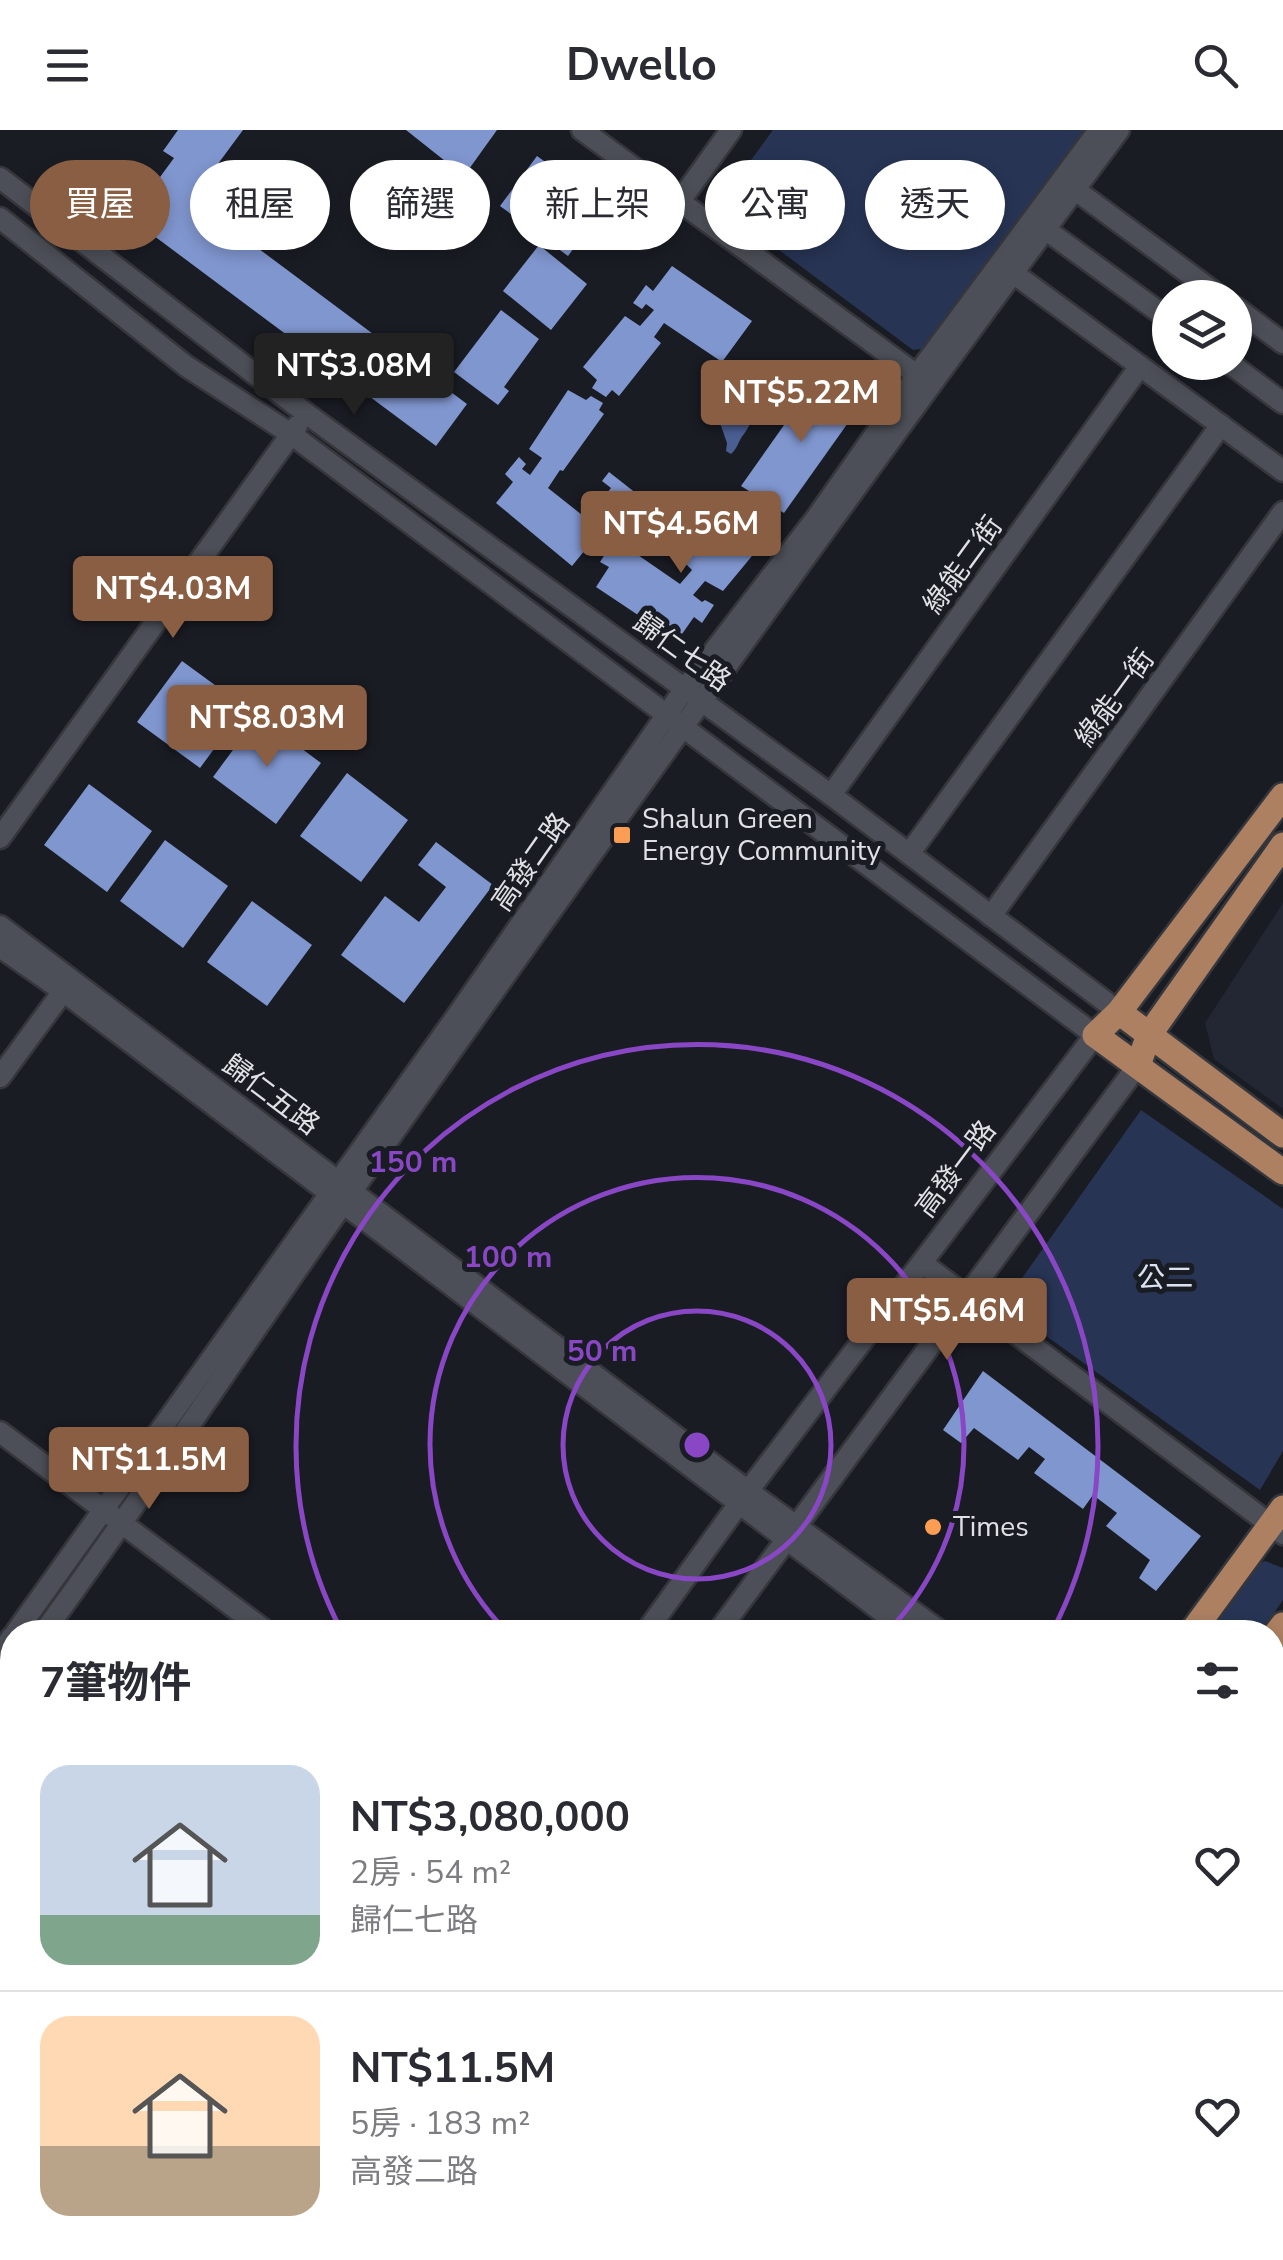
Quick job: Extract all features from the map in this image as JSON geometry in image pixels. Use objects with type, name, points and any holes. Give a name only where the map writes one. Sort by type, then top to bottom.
[{"type":"main road","name":"高發一路","points":[[1095,1034],[1119,1012],[1283,796]]},
{"type":"main road","points":[[1138,1065],[1149,1036],[1283,846]]},
{"type":"main road","name":"歸仁七路","points":[[1119,1012],[1283,1135]]},
{"type":"main road","points":[[1095,1034],[1283,1172]]},
{"type":"main road","points":[[1201,1620],[1279,1522]]},
{"type":"street","points":[[582,130],[623,160]]},
{"type":"street","points":[[685,194],[731,130]]},
{"type":"street","name":"高發二路","points":[[1069,185],[1099,130]]},
{"type":"street","name":"高發二路","points":[[25,1620],[340,1192],[818,518],[1069,185],[1118,130]]},
{"type":"street","name":"歸仁七路","points":[[0,178],[306,414],[831,795],[1119,1012]]},
{"type":"street","points":[[1069,185],[1198,280]]},
{"type":"street","points":[[685,205],[924,380]]},
{"type":"street","points":[[0,218],[186,366],[291,434],[1095,1034]]},
{"type":"street","points":[[1039,224],[1152,307]]},
{"type":"street","points":[[1006,268],[1283,471]]},
{"type":"street","points":[[1252,320],[1283,343]]},
{"type":"street","name":"綠能二街","points":[[831,795],[1140,366]]},
{"type":"street","points":[[1252,380],[1283,403]]},
{"type":"street","points":[[0,838],[306,414]]},
{"type":"street","points":[[909,854],[1221,425]]},
{"type":"street","name":"綠能一街","points":[[991,916],[1283,512]]},
{"type":"street","name":"歸仁五路","points":[[0,926],[68,985],[791,1533],[894,1620]]},
{"type":"street","name":"歸仁五路","points":[[0,947],[68,985]]},
{"type":"street","points":[[0,1077],[68,985]]},
{"type":"street","name":"高發一路","points":[[655,1620],[743,1497],[1095,1034]]},
{"type":"street","points":[[727,1620],[1138,1065]]},
{"type":"street","name":"高發二路","points":[[53,1620],[123,1524],[340,1192]]},
{"type":"street","points":[[922,1263],[1279,1522]]},
{"type":"street","points":[[0,1432],[250,1620]]},
{"type":"street","name":"歸仁五路","points":[[791,1533],[924,1620]]},
{"type":"shaded area","points":[[727,387],[748,408],[751,419],[731,454],[726,451],[727,443],[712,400]]},
{"type":"shaded area","points":[[1283,903],[1283,1109],[1214,1059],[1205,1023]]},
{"type":"green space","points":[[773,130],[1088,130],[1005,243],[1005,160],[865,160],[865,250],[1000,250],[928,348],[913,350],[779,250],[845,250],[845,160],[751,160]]},
{"type":"green space","name":"公二","points":[[1141,1110],[1283,1209],[1283,1451],[1260,1490],[1003,1305]]},
{"type":"green space","points":[[1265,1561],[1283,1568],[1283,1600],[1269,1620],[1211,1620],[1253,1566]]},
{"type":"building","points":[[178,130],[243,130],[221,160],[190,160],[190,250],[260,250],[467,404],[436,446],[170,248],[170,163],[174,158],[163,151]]},
{"type":"building","points":[[406,130],[497,130],[475,160],[444,160]]},
{"type":"building","points":[[510,192],[510,213],[500,206]]},
{"type":"building","points":[[535,250],[545,250],[587,284],[551,330],[503,291]]},
{"type":"building","points":[[672,266],[752,321],[722,362],[664,323],[654,337],[661,343],[619,396],[612,390],[606,397],[592,388],[597,380],[583,367],[625,316],[640,326],[654,310],[646,304],[642,309],[633,303],[646,285],[653,291]]},
{"type":"building","points":[[501,310],[539,339],[504,387],[509,391],[498,405],[454,372]]},
{"type":"building","points":[[818,377],[860,406],[784,513],[741,486]]},
{"type":"building","points":[[568,390],[586,400],[591,396],[603,403],[599,410],[604,414],[548,488],[601,530],[595,537],[601,542],[591,554],[585,550],[572,566],[496,503],[513,482],[505,474],[519,457],[526,464],[522,469],[530,475],[542,458],[529,449]]},
{"type":"building","points":[[609,472],[637,494],[631,502],[642,510],[634,521],[604,497],[611,488],[602,481]]},
{"type":"building","points":[[728,508],[767,538],[723,591],[705,581],[693,595],[714,605],[702,623],[694,617],[677,641],[596,587],[609,567],[600,562],[609,548],[616,553],[622,544],[680,584],[692,570],[683,561]]},
{"type":"building","points":[[182,661],[245,707],[200,768],[137,722]]},
{"type":"building","points":[[258,716],[321,763],[276,824],[213,777]]},
{"type":"building","points":[[347,773],[408,820],[361,882],[300,836]]},
{"type":"building","points":[[89,784],[152,831],[107,892],[44,845]]},
{"type":"building","points":[[165,840],[228,886],[183,948],[120,901]]},
{"type":"building","points":[[436,842],[493,885],[404,1003],[341,955],[385,896],[419,922],[446,887],[418,865]]},
{"type":"building","points":[[252,901],[312,945],[267,1006],[207,962]]},
{"type":"building","points":[[983,1371],[1201,1536],[1156,1591],[1139,1578],[1150,1560],[1106,1526],[1117,1513],[1093,1495],[1083,1509],[1034,1473],[1045,1459],[1029,1447],[1018,1460],[974,1428],[961,1443],[943,1430]]},
{"type":"place","name":"Shalun Green Energy Community","points":[[622,835]]},
{"type":"place","name":"Times","points":[[933,1527]]}]
